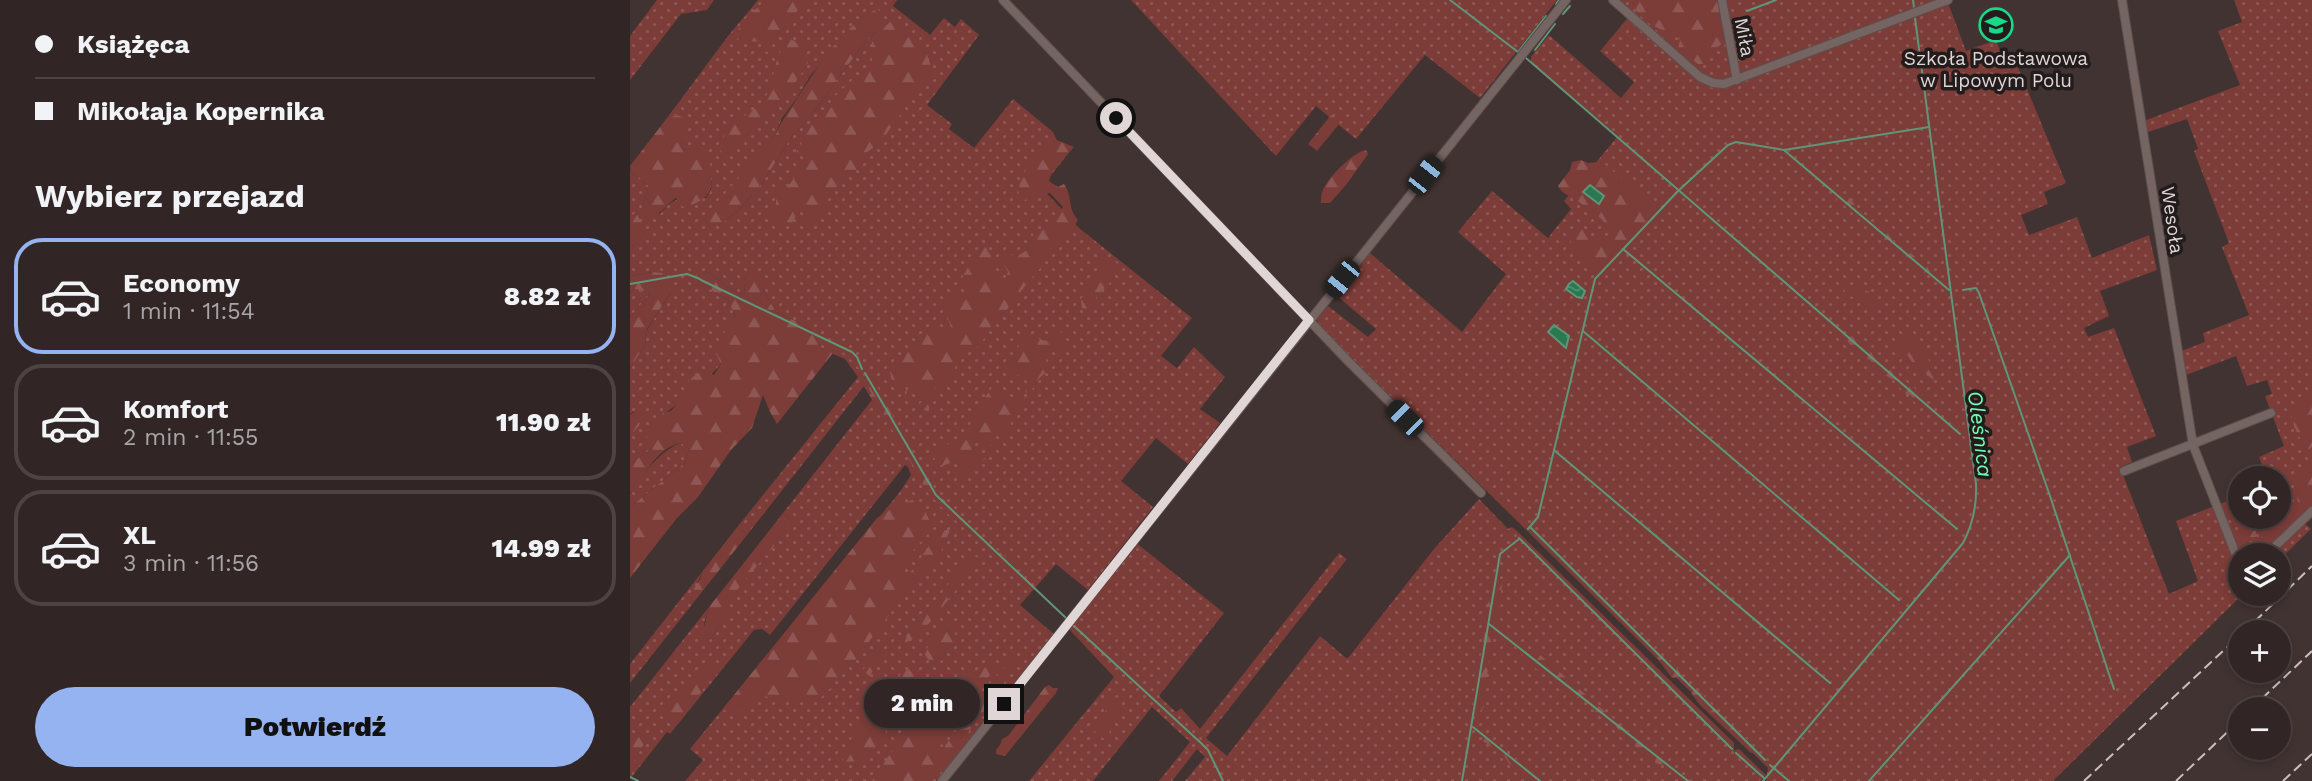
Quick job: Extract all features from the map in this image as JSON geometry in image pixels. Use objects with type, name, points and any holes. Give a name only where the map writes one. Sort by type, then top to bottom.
[{"type":"street","points":[[1003,0],[1348,361],[1481,493]]},
{"type":"street","points":[[942,781],[1566,0]]},
{"type":"street","points":[[1614,0],[1700,77],[1713,83],[1737,80],[1948,0]]},
{"type":"street","name":"Miła","points":[[1722,0],[1737,80]]},
{"type":"street","name":"Wesoła","points":[[2122,0],[2193,445],[2231,543]]},
{"type":"street","points":[[2124,471],[2271,413]]},
{"type":"street","points":[[2279,543],[2312,511]]},
{"type":"green space","points":[[657,0],[714,0],[707,10],[681,14],[630,80],[630,36]]},
{"type":"green space","points":[[758,0],[897,0],[893,6],[930,35],[944,18],[955,27],[961,19],[979,35],[927,105],[952,124],[949,129],[974,148],[1013,99],[1053,132],[1065,158],[1041,187],[1079,228],[1192,318],[1161,356],[1177,368],[1194,347],[1225,377],[1200,409],[1220,423],[1188,464],[1156,438],[1121,481],[1153,507],[1088,590],[1056,564],[1020,605],[1055,635],[936,781],[685,781],[703,760],[690,749],[899,493],[911,475],[905,465],[770,635],[762,629],[754,630],[630,779],[630,767],[644,743],[643,736],[630,737],[630,707],[709,607],[704,624],[708,641],[713,636],[736,592],[790,519],[783,513],[872,400],[864,386],[747,535],[738,526],[858,377],[845,359],[823,350],[811,331],[776,312],[763,289],[745,275],[744,296],[727,287],[709,272],[691,278],[728,300],[735,316],[721,363],[694,390],[663,414],[651,449],[630,464],[630,436],[639,426],[633,411],[630,415],[630,368],[645,345],[647,330],[671,292],[652,272],[630,276],[630,249],[645,233],[636,213],[630,217],[630,168],[631,173],[649,186],[642,207],[660,214],[670,203],[680,199],[706,198],[712,185],[708,148],[684,150],[681,144],[688,123],[677,115],[667,118]],"holes":[[[877,10],[884,14],[877,31],[862,46],[814,112],[792,136],[763,182],[739,210],[718,226],[746,171],[776,134],[782,118],[810,76],[849,30]]]},
{"type":"green space","points":[[772,0],[807,0],[782,28],[766,53],[765,43],[741,43],[736,36],[750,14]]},
{"type":"green space","points":[[1131,0],[1557,0],[1480,98],[1425,55],[1356,139],[1316,106],[1276,156]]},
{"type":"green space","points":[[1619,0],[1947,0],[1966,51],[1996,40],[2007,69],[2017,65],[2066,183],[2044,192],[2048,204],[2021,215],[2029,235],[2077,217],[2092,258],[2149,235],[2157,270],[2100,291],[2109,316],[2084,328],[2088,337],[2114,328],[2156,436],[2127,447],[2132,462],[2120,467],[2169,594],[2198,581],[2176,521],[2228,501],[2228,529],[2291,529],[2291,466],[2262,466],[2259,457],[2284,446],[2265,396],[2272,394],[2267,380],[2247,386],[2236,356],[2186,375],[2181,351],[2205,342],[2203,333],[2249,315],[2222,247],[2229,243],[2194,151],[2198,149],[2187,119],[2142,134],[2141,122],[2240,85],[2218,31],[2242,22],[2234,0],[2312,0],[2312,510],[2301,520],[2311,529],[2291,548],[2291,543],[2228,543],[2228,606],[2231,606],[2053,781],[1766,781],[1768,768],[1319,326],[1317,319],[1328,306],[1368,337],[1376,329],[1336,295],[1370,253],[1462,332],[1506,274],[1458,232],[1492,191],[1548,238],[1571,209],[1564,201],[1618,136],[1531,62],[1531,57],[1549,35],[1621,98],[1634,82],[1600,51],[1632,13]]},
{"type":"green space","points":[[1718,0],[1723,43],[1706,55],[1704,64],[1698,64],[1678,49],[1680,40],[1641,17],[1632,1]]},
{"type":"green space","points":[[877,9],[884,14],[884,19],[877,31],[862,46],[814,112],[792,136],[763,182],[739,210],[718,226],[702,220],[776,134],[832,48],[853,26]]},
{"type":"green space","points":[[891,21],[908,29],[919,40],[927,53],[932,71],[879,144],[861,156],[857,169],[836,189],[822,196],[827,204],[812,223],[803,224],[807,216],[806,209],[797,214],[792,223],[782,227],[770,216],[776,204],[777,191],[790,184],[807,159],[796,153],[815,119],[827,110],[832,99],[870,67],[873,56],[872,40]]},
{"type":"green space","points":[[790,39],[804,45],[808,62],[805,69],[747,140],[730,155],[719,157],[726,127],[763,101],[780,53]]},
{"type":"green space","points":[[677,115],[689,124],[681,144],[684,150],[708,147],[711,186],[704,198],[696,203],[683,207],[676,198],[649,220],[642,207],[649,186],[631,173],[630,166],[667,118]]},
{"type":"green space","points":[[1331,115],[1340,123],[1317,151],[1308,144]]},
{"type":"green space","points":[[1054,139],[1074,147],[1052,172],[1049,181],[1058,187],[1064,184],[1072,211],[1078,220],[976,349],[966,349],[961,353],[961,360],[955,367],[956,376],[946,384],[934,381],[937,394],[929,409],[924,411],[920,403],[927,397],[917,397],[904,378],[902,382],[907,391],[906,395],[903,390],[893,385],[890,372],[894,364],[931,326],[944,333],[951,328],[946,312],[946,300],[948,295],[962,294],[965,290],[958,285],[982,243],[1003,270],[994,264],[988,265],[993,275],[1002,279],[1008,272],[1000,257],[1007,252],[1016,257],[1027,250],[1032,244],[1032,232],[1041,231],[1043,225],[1055,218],[1063,207],[1050,193],[1018,200],[1021,180],[1028,165]]},
{"type":"green space","points":[[1366,150],[1368,154],[1346,185],[1330,203],[1321,203],[1322,192],[1335,173],[1354,155]]},
{"type":"green space","points":[[1581,160],[1588,163],[1602,162],[1660,211],[1624,247],[1618,258],[1602,274],[1591,273],[1574,249],[1569,232],[1581,227],[1592,237],[1602,239],[1611,233],[1609,228],[1597,215],[1558,186],[1570,170],[1572,162]]},
{"type":"green space","points":[[1838,193],[1847,194],[1860,212],[1854,215],[1837,201]]},
{"type":"green space","points":[[636,213],[645,234],[630,249],[630,217]]},
{"type":"green space","points":[[1871,224],[1880,224],[1895,243],[1891,244],[1874,233]]},
{"type":"green space","points":[[1910,253],[1925,262],[1930,272],[1921,273],[1908,258]]},
{"type":"green space","points":[[1110,258],[1117,263],[1109,284],[1088,309],[1082,308],[1081,299],[1097,276],[1100,262]]},
{"type":"green space","points":[[750,270],[754,274],[762,275],[763,289],[776,312],[854,352],[865,369],[861,370],[844,353],[818,341],[823,350],[833,353],[777,424],[763,395],[752,428],[731,450],[698,497],[677,518],[630,578],[630,507],[685,463],[689,449],[681,443],[666,450],[652,463],[630,493],[630,464],[651,449],[646,438],[663,413],[671,411],[684,396],[689,380],[703,369],[714,375],[721,364],[714,348],[735,316],[728,300],[690,278],[709,272],[727,287],[744,296],[745,275]]},
{"type":"green space","points":[[662,273],[671,292],[647,329],[645,345],[630,368],[630,317],[651,293],[635,289],[630,293],[630,276]]},
{"type":"green space","points":[[1841,286],[1870,292],[1873,298],[1883,301],[1883,305],[1873,307],[1861,299],[1849,296]]},
{"type":"green space","points":[[635,289],[651,293],[630,317],[630,293]]},
{"type":"green space","points":[[1060,331],[1067,341],[1065,347],[1050,351],[1045,373],[1036,381],[1032,390],[1026,393],[1025,388],[1029,387],[1029,383],[1021,376],[1009,374],[1003,367],[1030,335],[1046,340]]},
{"type":"green space","points":[[1906,334],[1925,354],[1936,380],[1916,368],[1908,356],[1896,350]]},
{"type":"green space","points":[[1849,336],[1857,338],[1861,346],[1872,347],[1878,358],[1926,398],[1921,403],[1915,403],[1911,395],[1905,394],[1893,379],[1851,346],[1847,340]]},
{"type":"green space","points":[[866,373],[872,377],[912,453],[940,495],[965,522],[1012,562],[1015,566],[1014,572],[928,493],[863,378]]},
{"type":"green space","points":[[993,386],[1004,390],[1015,401],[1022,398],[1024,403],[1011,416],[1011,428],[1006,432],[997,432],[990,449],[976,434],[972,443],[972,454],[986,458],[962,477],[956,472],[961,459],[942,466],[934,457],[942,448],[968,431],[973,415]]},
{"type":"green space","points":[[2312,396],[2312,447],[2306,451],[2290,411]]},
{"type":"green space","points":[[641,407],[644,412],[639,426],[630,436],[630,415]]},
{"type":"green space","points":[[681,443],[689,449],[685,463],[630,507],[632,489],[643,473],[667,450]]},
{"type":"green space","points":[[2312,459],[2312,505],[2303,511],[2301,520],[2291,527],[2291,510],[2298,503],[2297,478]]},
{"type":"green space","points":[[1479,499],[1508,529],[1512,527],[1517,531],[1729,738],[1734,743],[1734,750],[1739,749],[1766,775],[1760,781],[1185,781],[1205,757],[1197,749],[1172,781],[1159,781],[1190,742],[1152,707],[1093,781],[1029,781],[1114,677],[1069,629],[1135,542],[1224,613],[1159,696],[1176,712],[1181,708],[1200,729],[1339,553],[1347,559],[1206,738],[1227,756],[1320,636],[1348,658],[1434,549]]},
{"type":"green space","points":[[912,500],[921,503],[933,528],[912,552],[900,574],[908,576],[940,530],[950,530],[940,554],[914,582],[855,660],[825,694],[814,703],[773,701],[764,695],[753,698],[739,712],[722,710],[877,518]]},
{"type":"green space","points":[[783,513],[790,519],[780,538],[738,589],[713,635],[708,641],[701,639],[709,607]]},
{"type":"green space","points":[[738,526],[747,535],[694,602],[691,599],[692,594],[702,572]]},
{"type":"green space","points":[[2240,529],[2255,529],[2257,536],[2249,541],[2251,543],[2235,543]]},
{"type":"green space","points":[[2261,529],[2288,529],[2269,543],[2257,543],[2261,538]]},
{"type":"green space","points":[[972,555],[979,558],[979,562],[921,633],[907,641],[906,636],[912,629],[910,625],[930,608],[961,569],[961,564]]},
{"type":"green space","points":[[702,572],[691,599],[694,602],[630,683],[630,664]]},
{"type":"green space","points":[[1503,580],[1503,597],[1495,624],[1523,646],[1539,654],[1657,757],[1664,759],[1662,765],[1656,763],[1643,748],[1639,750],[1587,703],[1528,663],[1515,646],[1497,636],[1491,640],[1486,687],[1482,698],[1484,706],[1480,713],[1471,701],[1475,687],[1471,681],[1478,668],[1486,607],[1491,593],[1490,585],[1493,581]]},
{"type":"green space","points":[[948,625],[956,629],[954,641],[947,655],[934,667],[925,655],[934,637]]},
{"type":"green space","points":[[883,649],[886,655],[869,676],[863,670],[875,654]]},
{"type":"green space","points":[[1662,655],[1677,668],[1682,677],[1672,678],[1657,658]]},
{"type":"green space","points":[[1013,658],[1013,669],[999,691],[932,781],[872,781],[887,758],[950,680],[993,663],[989,677],[964,705],[939,750],[943,749],[990,683]]},
{"type":"green space","points":[[703,665],[716,665],[696,700],[673,722],[661,716],[682,693]]},
{"type":"green space","points":[[908,669],[919,674],[926,683],[921,694],[910,703],[899,676]]},
{"type":"green space","points":[[1049,685],[1058,688],[1056,693],[1005,756],[996,754],[1002,739],[1008,736]]},
{"type":"green space","points":[[1693,688],[1757,751],[1751,753],[1699,704],[1691,693]]},
{"type":"green space","points":[[1110,696],[1116,697],[1122,703],[1117,720],[1105,739],[1099,736],[1093,740],[1090,737],[1096,733],[1093,727],[1103,719]]},
{"type":"green space","points":[[883,709],[888,724],[883,742],[873,755],[861,761],[842,762],[852,737],[862,723]]},
{"type":"green space","points":[[1486,735],[1504,752],[1546,781],[1535,781],[1528,774],[1512,768],[1503,754],[1483,741],[1482,738]]},
{"type":"green space","points":[[644,736],[644,744],[630,767],[630,737]]},
{"type":"water","points":[[1590,185],[1604,196],[1599,204],[1583,192]]},
{"type":"water","points":[[1573,281],[1585,291],[1582,298],[1566,289]]},
{"type":"water","points":[[1554,325],[1569,336],[1566,348],[1548,332]]},
{"type":"waterway","points":[[1450,0],[1518,52],[1546,16]]},
{"type":"waterway","points":[[1556,4],[1559,0]]},
{"type":"waterway","points":[[1747,11],[1776,0]]},
{"type":"waterway","name":"Oleśnica","points":[[1913,0],[1914,8]]},
{"type":"waterway","points":[[1563,14],[1570,6]]},
{"type":"waterway","name":"Oleśnica","points":[[1763,781],[1963,543],[1974,515],[1976,484],[1915,18]]},
{"type":"waterway","points":[[1535,50],[1555,24]]},
{"type":"waterway","points":[[1526,58],[1960,434]]},
{"type":"waterway","points":[[1528,529],[1538,517],[1595,279],[1678,191],[1728,145],[1736,142],[1784,150],[1929,127]]},
{"type":"waterway","points":[[1785,151],[1949,290]]},
{"type":"waterway","points":[[1623,249],[1957,529]]},
{"type":"waterway","points":[[630,284],[687,274],[700,279]]},
{"type":"waterway","points":[[701,280],[852,352],[862,369]]},
{"type":"waterway","points":[[1963,290],[1976,288],[1979,293],[2114,689]]},
{"type":"waterway","points":[[1583,331],[1899,600]]},
{"type":"waterway","points":[[865,373],[936,495],[1066,618]]},
{"type":"waterway","points":[[1555,451],[1830,683]]},
{"type":"waterway","points":[[1531,528],[1765,760]]},
{"type":"waterway","points":[[1519,538],[1732,749]]},
{"type":"waterway","points":[[1462,781],[1500,554],[1519,539]]},
{"type":"waterway","points":[[1869,781],[2070,555]]},
{"type":"waterway","points":[[1489,624],[1688,781]]},
{"type":"waterway","points":[[1074,626],[1208,750],[1223,781]]},
{"type":"waterway","points":[[1473,727],[1540,781]]},
{"type":"waterway","points":[[1736,753],[1764,778]]},
{"type":"waterway","points":[[1770,765],[1789,781]]},
{"type":"waterway","points":[[630,777],[638,781]]},
{"type":"railway","points":[[2256,620],[2312,566]]},
{"type":"railway","points":[[2084,781],[2228,646]]},
{"type":"railway","points":[[2264,697],[2312,651]]},
{"type":"railway","points":[[2176,781],[2228,731]]},
{"type":"railway","points":[[2283,781],[2312,754]]},
{"type":"place","name":"Szkoła Podstawowa w Lipowym Polu","points":[[1996,25]]},
{"type":"route","points":[[1004,704],[1309,320],[1116,118]]}]
